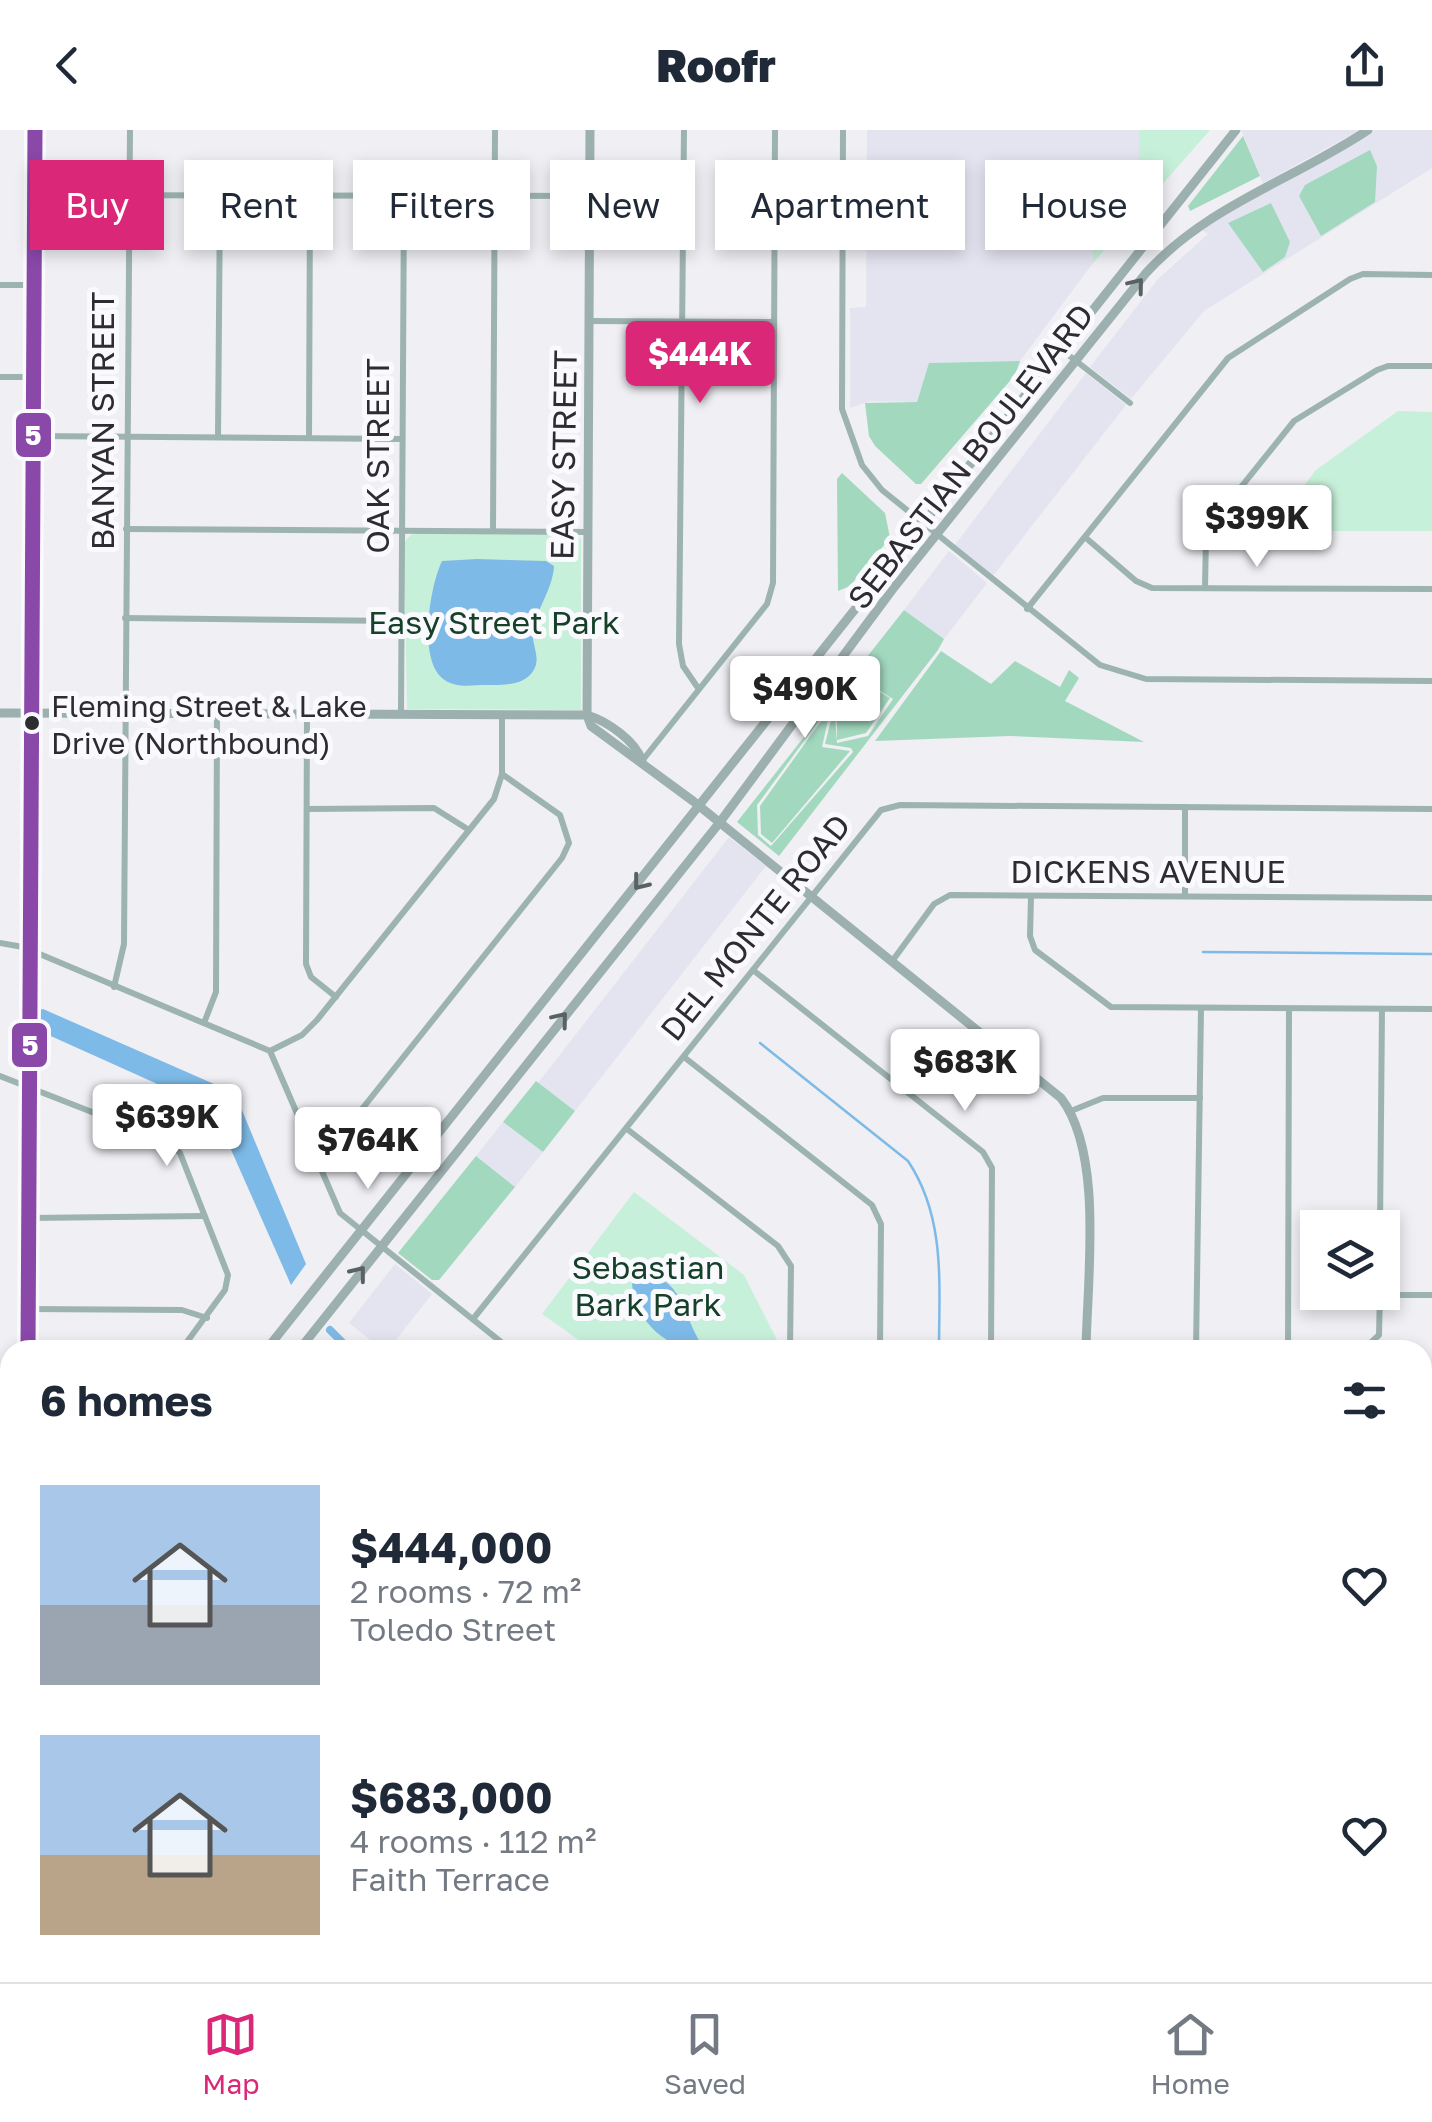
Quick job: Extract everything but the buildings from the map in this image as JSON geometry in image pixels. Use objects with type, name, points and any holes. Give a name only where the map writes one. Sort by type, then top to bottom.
[{"type":"street","points":[[35,130],[35,160]]},
{"type":"street","name":"BANYAN STREET","points":[[129,160],[130,130]]},
{"type":"street","points":[[495,130],[495,160]]},
{"type":"street","name":"EASY STREET","points":[[590,130],[590,160]]},
{"type":"street","points":[[684,130],[679,644],[684,666],[698,688]]},
{"type":"street","points":[[642,761],[767,604],[773,583],[775,130]]},
{"type":"street","points":[[843,130],[842,409],[862,466],[882,490],[1100,665],[1146,679],[1432,680]]},
{"type":"street","name":"SEBASTIAN BOULEVARD","points":[[274,1340],[1236,130]]},
{"type":"street","name":"SEBASTIAN BOULEVARD","points":[[307,1340],[720,822],[936,536],[1146,273],[1186,234],[1224,208],[1368,130]]},
{"type":"street","points":[[28,1340],[34,250]]},
{"type":"street","name":"BANYAN STREET","points":[[114,987],[124,944],[128,250]]},
{"type":"street","points":[[218,437],[220,250]]},
{"type":"street","points":[[309,438],[310,250]]},
{"type":"street","name":"OAK STREET","points":[[401,714],[404,250]]},
{"type":"street","points":[[494,530],[496,250]]},
{"type":"street","name":"EASY STREET","points":[[587,715],[589,250]]},
{"type":"street","points":[[1028,609],[1239,348],[1363,274],[1432,274]]},
{"type":"street","points":[[0,285],[34,285]]},
{"type":"street","points":[[589,321],[773,322]]},
{"type":"street","points":[[1062,350],[1130,403]]},
{"type":"street","points":[[1205,588],[1206,536],[1294,422],[1388,366],[1432,366]]},
{"type":"street","points":[[0,377],[34,378]]},
{"type":"street","points":[[33,436],[402,439]]},
{"type":"street","points":[[126,530],[587,532]]},
{"type":"street","points":[[1086,538],[1136,581],[1152,588],[1432,589]]},
{"type":"street","points":[[125,618],[400,621]]},
{"type":"street","points":[[0,712],[587,715],[591,726],[700,806],[1048,1084],[1071,1111],[1088,1171],[1086,1340]]},
{"type":"street","points":[[204,1023],[216,992],[217,714]]},
{"type":"street","points":[[307,714],[306,964],[312,978],[336,997]]},
{"type":"street","points":[[270,1051],[302,1035],[336,997],[494,799],[502,774],[502,715]]},
{"type":"street","points":[[312,1148],[342,1133],[562,858],[568,843],[560,814],[502,774]]},
{"type":"street","name":"DEL MONTE ROAD","points":[[473,1319],[881,810],[900,804],[1432,809]]},
{"type":"street","points":[[1186,807],[1186,896]]},
{"type":"street","points":[[307,809],[434,808],[468,830]]},
{"type":"street","name":"DICKENS AVENUE","points":[[893,960],[934,904],[950,896],[1432,898]]},
{"type":"street","points":[[1032,896],[1030,936],[1035,950],[1101,1002],[1118,1008],[1432,1010]]},
{"type":"street","points":[[0,943],[31,952],[270,1051],[331,1197],[360,1232],[499,1340]]},
{"type":"street","points":[[753,970],[984,1152],[992,1168],[991,1340]]},
{"type":"street","points":[[1196,1340],[1202,1008]]},
{"type":"street","points":[[1288,1340],[1289,1010]]},
{"type":"street","points":[[1380,1210],[1382,1010]]},
{"type":"street","points":[[684,1057],[872,1205],[881,1224],[880,1340]]},
{"type":"street","points":[[0,1076],[166,1140],[180,1153],[228,1275],[226,1290],[189,1340]]},
{"type":"street","points":[[1071,1111],[1102,1098],[1200,1098]]},
{"type":"street","points":[[626,1129],[778,1246],[791,1266],[790,1340]]},
{"type":"street","points":[[29,1218],[204,1216]]},
{"type":"street","points":[[1400,1294],[1432,1295]]},
{"type":"street","points":[[29,1309],[182,1310],[207,1318]]},
{"type":"street","points":[[1375,1340],[1379,1335],[1380,1310]]},
{"type":"shaded area","points":[[867,130],[1139,130],[1139,160],[985,160],[985,250],[1093,250],[1093,263],[1020,361],[930,363],[917,402],[871,401],[850,408],[850,308],[866,307],[866,250],[965,250],[965,160],[867,160]]},
{"type":"shaded area","points":[[1241,130],[1360,130],[1263,183]]},
{"type":"shaded area","points":[[1375,130],[1432,130],[1432,168],[1204,311],[1131,399],[1090,367],[1158,279],[1208,234],[1200,229]]},
{"type":"shaded area","points":[[1086,373],[1126,405],[992,577],[954,546]]},
{"type":"shaded area","points":[[949,551],[987,583],[944,639],[904,610]]},
{"type":"shaded area","points":[[729,837],[766,866],[575,1111],[538,1083]]},
{"type":"shaded area","points":[[503,1122],[543,1152],[515,1187],[476,1156]]},
{"type":"shaded area","points":[[395,1264],[432,1294],[396,1340],[370,1340],[349,1323]]},
{"type":"green space","points":[[1139,130],[1210,130],[1163,183],[1163,160],[1139,160]]},
{"type":"green space","points":[[1243,136],[1260,176],[1190,211],[1188,206]]},
{"type":"green space","points":[[1370,150],[1377,166],[1375,202],[1321,236],[1299,196],[1305,185]]},
{"type":"green space","points":[[1271,203],[1290,242],[1285,257],[1263,272],[1228,223]]},
{"type":"green space","points":[[1093,250],[1104,250],[1093,263]]},
{"type":"green space","points":[[1020,361],[1015,375],[921,484],[916,484],[869,436],[865,403],[917,402],[929,363]]},
{"type":"green space","points":[[1398,411],[1432,412],[1432,531],[1270,531],[1316,470]]},
{"type":"green space","points":[[842,473],[885,513],[890,538],[850,586],[838,591],[837,479]]},
{"type":"green space","name":"Easy Street Park","points":[[413,533],[574,534],[581,539],[581,710],[407,709],[404,542]]},
{"type":"green space","points":[[904,610],[944,639],[779,856],[737,822]],"holes":[[[855,675],[893,699],[868,736],[837,743],[834,701]],[[824,714],[831,720],[825,744],[851,748],[853,752],[771,846],[758,835],[757,805]]]},
{"type":"green space","points":[[941,651],[991,684],[1015,661],[1060,687],[1069,670],[1079,678],[1065,701],[1144,742],[1010,736],[875,741]]},
{"type":"green space","points":[[856,678],[890,698],[866,733],[837,740],[837,702]]},
{"type":"green space","points":[[824,717],[828,720],[822,747],[850,751],[772,843],[761,834],[760,806]]},
{"type":"green space","points":[[536,1081],[575,1111],[543,1152],[503,1122]]},
{"type":"green space","points":[[476,1156],[515,1187],[439,1280],[432,1280],[398,1253]]},
{"type":"green space","name":"Sebastian Bark Park","points":[[634,1192],[744,1275],[777,1340],[579,1340],[542,1314]]},
{"type":"water","points":[[442,561],[546,561],[554,566],[533,631],[536,664],[526,679],[515,683],[452,684],[442,678],[430,655],[430,604]]},
{"type":"water","points":[[43,1009],[230,1091],[241,1108],[306,1264],[291,1285],[213,1109],[44,1033],[36,1021],[36,1011]]},
{"type":"water","points":[[640,1275],[666,1282],[675,1291],[699,1340],[669,1340],[656,1332],[640,1311],[632,1284]]},
{"type":"waterway","points":[[1203,952],[1432,954]]},
{"type":"waterway","points":[[760,1043],[908,1161],[929,1205],[935,1228],[939,1340]]},
{"type":"waterway","points":[[330,1330],[340,1340]]},
{"type":"transit line","name":"5","points":[[28,1340],[35,130]]},
{"type":"place","name":"Fleming Street & Lake Drive (Northbound)","points":[[32,723]]}]
